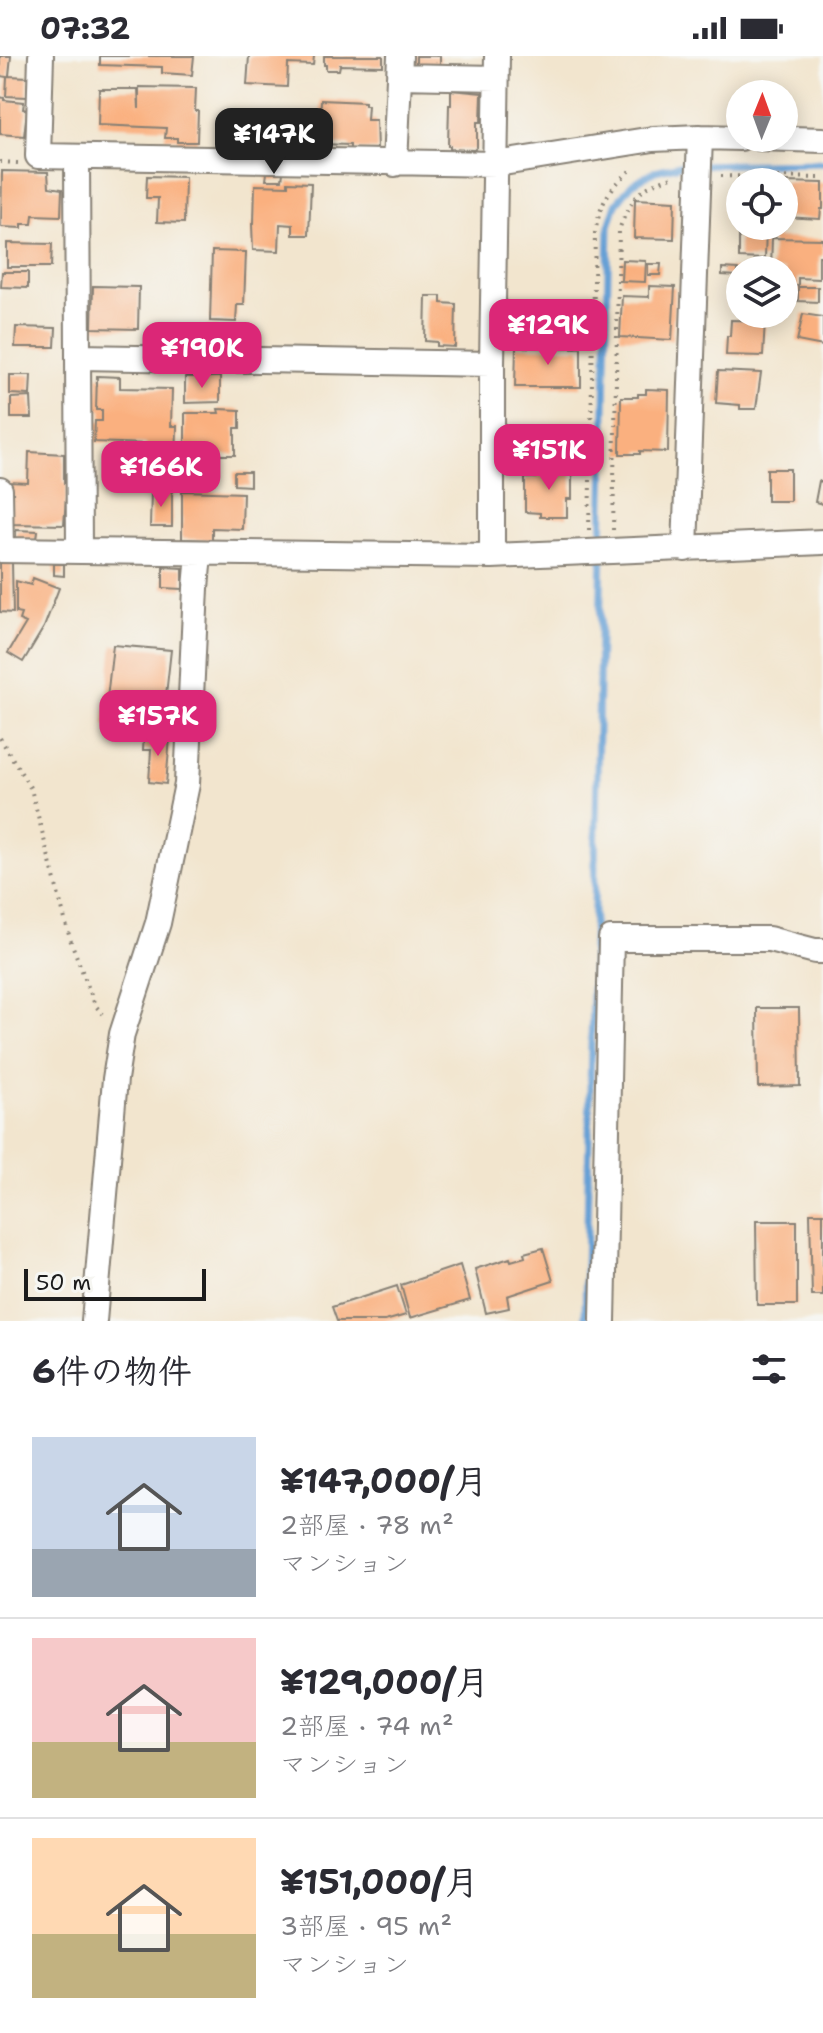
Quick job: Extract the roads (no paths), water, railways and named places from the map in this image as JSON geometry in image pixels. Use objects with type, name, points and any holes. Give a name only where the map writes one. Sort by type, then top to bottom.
[{"type":"street","points":[[41,56],[38,156],[496,164],[653,139],[699,161]]},
{"type":"street","points":[[395,164],[400,66],[497,67],[492,556]]},
{"type":"street","points":[[798,139],[823,140]]},
{"type":"street","points":[[699,161],[726,146]]},
{"type":"street","points":[[77,157],[79,551]]},
{"type":"street","points":[[685,549],[699,161]]},
{"type":"street","points":[[79,357],[492,364]]},
{"type":"street","points":[[0,490],[0,550],[492,556],[823,542]]},
{"type":"street","points":[[94,1321],[115,1079],[122,1034],[158,923],[187,784],[199,554]]},
{"type":"street","points":[[603,1321],[611,939],[769,939],[823,951]]},
{"type":"waterway","points":[[585,1321],[609,226],[616,204],[632,184],[655,171],[680,165],[823,163]]}]
